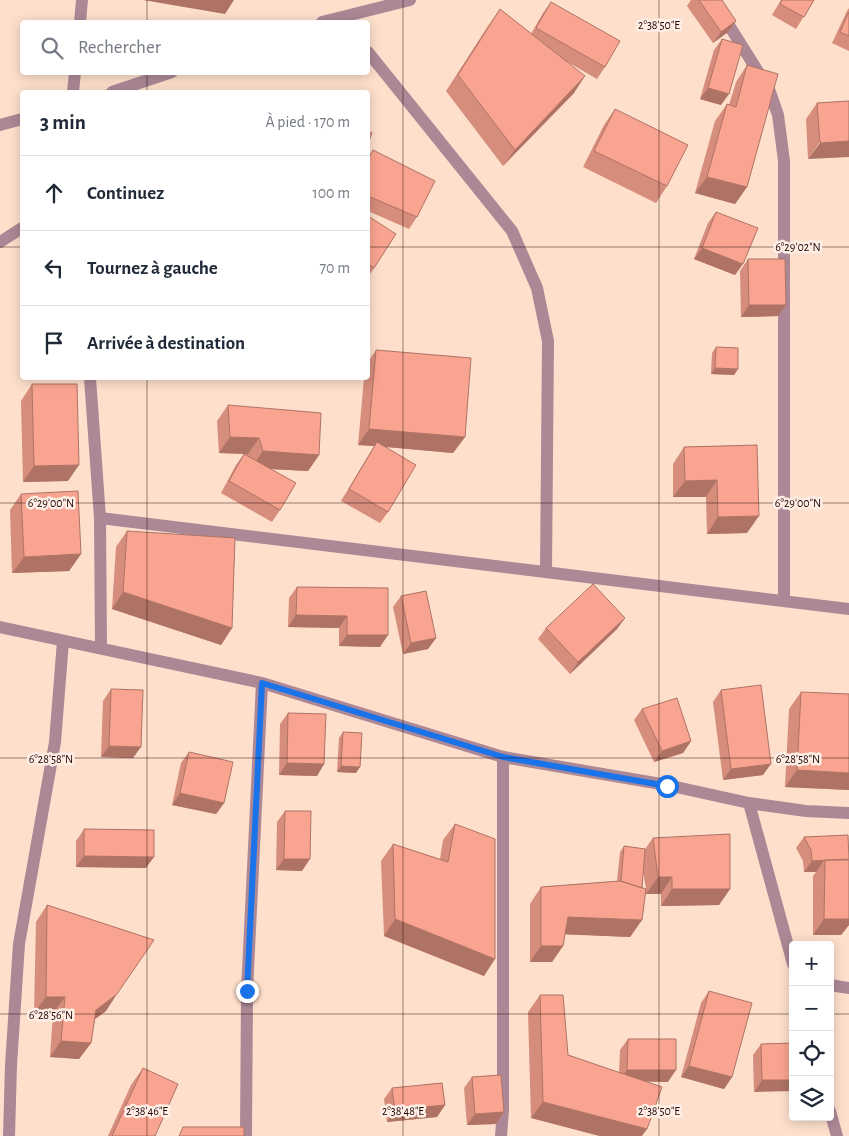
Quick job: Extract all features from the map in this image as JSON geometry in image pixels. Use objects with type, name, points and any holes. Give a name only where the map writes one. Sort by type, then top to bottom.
[{"type":"street","points":[[80,20],[82,0]]},
{"type":"street","points":[[342,20],[410,0]]},
{"type":"street","points":[[713,0],[769,89],[778,115],[784,160],[784,601]]},
{"type":"street","points":[[370,54],[512,231],[537,288],[548,341],[546,572]]},
{"type":"street","points":[[73,90],[75,75]]},
{"type":"street","points":[[118,90],[163,75]]},
{"type":"street","points":[[0,125],[20,120]]},
{"type":"street","points":[[0,242],[20,229]]},
{"type":"street","points":[[90,380],[100,518],[101,648]]},
{"type":"street","points":[[100,518],[849,609]]},
{"type":"street","points":[[0,626],[262,683],[503,757],[667,786],[749,803],[806,811],[849,813]]},
{"type":"street","points":[[9,1136],[11,1066],[19,944],[55,742],[63,641]]},
{"type":"street","points":[[246,1136],[247,991],[262,683]]},
{"type":"street","points":[[501,1136],[503,1110],[503,757]]},
{"type":"street","points":[[749,803],[789,949]]},
{"type":"street","points":[[834,986],[849,988]]},
{"type":"street","points":[[832,1121],[836,1136]]},
{"type":"building","points":[[699,0],[722,0],[736,21],[721,32]]},
{"type":"building","points":[[782,0],[814,0],[804,17],[780,4]]},
{"type":"building","points":[[551,2],[620,41],[605,67],[536,28]]},
{"type":"building","points":[[500,9],[585,76],[515,150],[458,75]]},
{"type":"building","points":[[849,12],[849,36],[840,32]]},
{"type":"building","points":[[722,39],[743,45],[729,94],[708,88]]},
{"type":"building","points":[[747,65],[778,74],[747,187],[707,177],[727,104],[736,107]]},
{"type":"building","points":[[849,101],[849,141],[820,143],[817,103]]},
{"type":"building","points":[[615,109],[688,145],[667,186],[594,151]]},
{"type":"building","points":[[373,150],[435,181],[417,217],[370,197],[370,155]]},
{"type":"building","points":[[716,212],[758,228],[743,264],[702,248]]},
{"type":"building","points":[[370,217],[396,234],[374,268],[370,265]]},
{"type":"building","points":[[748,259],[785,259],[786,305],[749,305]]},
{"type":"building","points":[[716,347],[738,348],[738,369],[715,368]]},
{"type":"building","points":[[376,350],[471,358],[465,437],[369,429]]},
{"type":"building","points":[[32,384],[77,384],[79,465],[34,466]]},
{"type":"building","points":[[228,405],[321,413],[319,455],[263,451],[259,438],[230,437]]},
{"type":"building","points":[[377,442],[416,465],[388,512],[349,489]]},
{"type":"building","points":[[757,445],[759,516],[718,517],[717,480],[685,481],[684,447]]},
{"type":"building","points":[[244,454],[296,483],[280,510],[229,481]]},
{"type":"building","points":[[78,491],[81,554],[24,557],[21,494]]},
{"type":"building","points":[[127,531],[235,538],[232,628],[123,592]]},
{"type":"building","points":[[593,584],[625,618],[578,662],[546,628]]},
{"type":"building","points":[[297,587],[388,588],[388,635],[347,635],[347,616],[296,615]]},
{"type":"building","points":[[426,591],[436,638],[411,643],[401,596]]},
{"type":"building","points":[[761,685],[771,764],[731,769],[721,690]]},
{"type":"building","points":[[111,689],[143,690],[141,747],[109,746]]},
{"type":"building","points":[[801,692],[849,694],[849,773],[797,770]]},
{"type":"building","points":[[677,698],[691,741],[662,751],[642,709]]},
{"type":"building","points":[[288,713],[326,714],[324,764],[287,763]]},
{"type":"building","points":[[343,732],[362,733],[360,767],[341,766]]},
{"type":"building","points":[[189,752],[233,762],[224,803],[180,793]]},
{"type":"building","points":[[285,811],[311,811],[310,859],[284,859]]},
{"type":"building","points":[[455,824],[495,839],[495,959],[395,919],[393,844],[448,862]]},
{"type":"building","points":[[84,829],[154,830],[154,857],[84,856]]},
{"type":"building","points":[[730,834],[730,889],[672,889],[672,877],[658,877],[653,838]]},
{"type":"building","points":[[848,835],[849,859],[812,861],[811,850],[804,837]]},
{"type":"building","points":[[624,846],[645,849],[642,888],[621,881]]},
{"type":"building","points":[[825,860],[849,860],[849,919],[824,919]]},
{"type":"building","points":[[620,881],[646,889],[642,920],[568,917],[563,946],[541,946],[541,887]]},
{"type":"building","points":[[47,905],[154,940],[117,994],[96,1010],[91,1043],[61,1041],[65,997],[46,997]]},
{"type":"building","points":[[709,991],[752,1003],[732,1077],[689,1066]]},
{"type":"building","points":[[540,995],[563,995],[568,1055],[662,1087],[647,1129],[543,1102]]},
{"type":"building","points":[[628,1039],[676,1039],[676,1070],[627,1070]]},
{"type":"building","points":[[789,1043],[789,1080],[762,1080],[761,1044]]},
{"type":"building","points":[[143,1068],[178,1084],[155,1136],[112,1136]]},
{"type":"building","points":[[501,1075],[504,1112],[475,1114],[472,1077]]},
{"type":"building","points":[[442,1083],[445,1105],[395,1110],[392,1088]]},
{"type":"building","points":[[183,1127],[244,1127],[244,1136],[179,1136]]},
{"type":"route","points":[[247,991],[262,683],[503,757],[667,786]]}]
